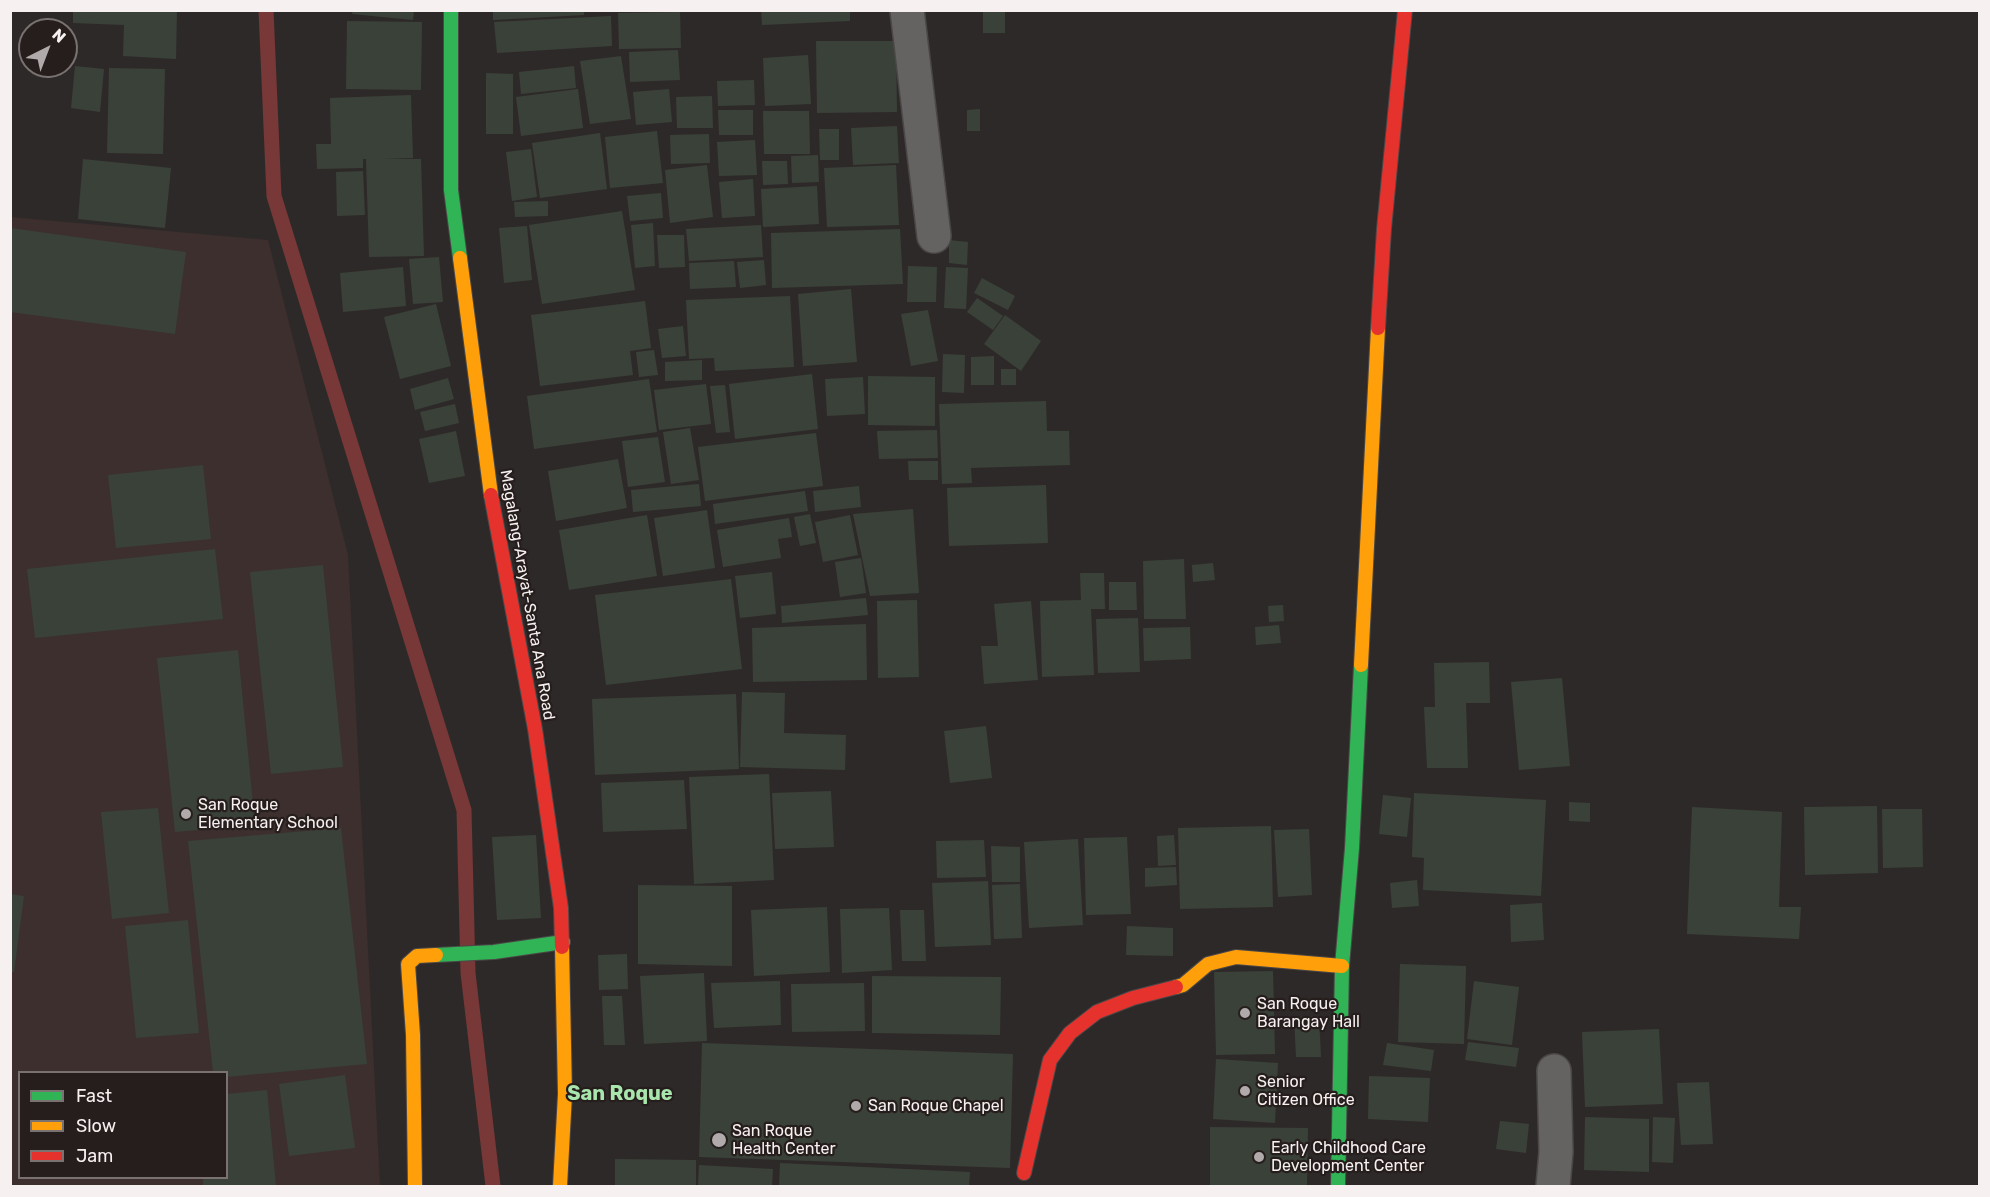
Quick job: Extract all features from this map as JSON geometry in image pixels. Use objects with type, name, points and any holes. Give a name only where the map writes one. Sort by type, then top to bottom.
[{"type":"street","name":"Magalang-Arayat-Santa Ana Road","points":[[452,10],[450,190],[489,482],[535,729],[558,883],[563,942],[565,1094],[560,1186]]},
{"type":"street","points":[[907,10],[934,236]]},
{"type":"street","points":[[1338,1186],[1342,966],[1352,848],[1384,229],[1405,10]]},
{"type":"street","points":[[415,1186],[413,1035],[408,964],[417,956],[494,952],[563,942]]},
{"type":"street","points":[[1024,1173],[1050,1060],[1070,1033],[1097,1012],[1133,998],[1183,985],[1208,964],[1236,957],[1342,966]]},
{"type":"street","points":[[1553,1186],[1556,1152],[1554,1071]]},
{"type":"shaded area","name":"San Roque Elementary School","points":[[10,217],[268,240],[348,555],[380,1186],[11,1186]]},
{"type":"building","points":[[73,10],[177,10],[176,59],[123,56],[124,25],[78,23],[78,18],[73,18]]},
{"type":"building","points":[[353,10],[414,10],[413,20],[352,14]]},
{"type":"building","points":[[493,10],[584,10],[584,15],[493,20]]},
{"type":"building","points":[[761,10],[850,10],[850,21],[762,25]]},
{"type":"building","points":[[983,10],[1005,10],[1005,33],[983,33]]},
{"type":"building","points":[[680,12],[681,48],[619,49],[618,13]]},
{"type":"building","points":[[611,16],[612,46],[497,53],[494,22]]},
{"type":"building","points":[[347,21],[422,22],[421,90],[346,89]]},
{"type":"building","points":[[816,41],[896,41],[897,112],[817,113]]},
{"type":"building","points":[[678,50],[680,80],[630,82],[629,52]]},
{"type":"building","points":[[808,55],[811,104],[765,106],[763,58]]},
{"type":"building","points":[[621,56],[631,119],[590,124],[580,61]]},
{"type":"building","points":[[78,66],[104,69],[100,112],[71,108],[74,78],[78,78]]},
{"type":"building","points":[[574,66],[576,88],[521,94],[519,72]]},
{"type":"building","points":[[109,68],[165,69],[163,154],[107,153]]},
{"type":"building","points":[[486,73],[513,74],[513,134],[486,134]]},
{"type":"building","points":[[754,80],[755,105],[718,106],[717,81]]},
{"type":"building","points":[[578,89],[583,128],[521,136],[516,97]]},
{"type":"building","points":[[669,89],[672,122],[636,125],[633,92]]},
{"type":"building","points":[[411,95],[413,158],[383,159],[421,159],[424,256],[369,257],[366,159],[363,159],[363,168],[317,169],[316,144],[331,144],[330,98]]},
{"type":"building","points":[[712,96],[713,128],[677,128],[676,97]]},
{"type":"building","points":[[980,109],[980,131],[967,131],[967,110]]},
{"type":"building","points":[[718,110],[753,110],[753,135],[719,135]]},
{"type":"building","points":[[763,111],[809,111],[810,154],[764,154]]},
{"type":"building","points":[[897,126],[899,163],[853,165],[851,128]]},
{"type":"building","points":[[819,129],[839,129],[839,160],[820,160]]},
{"type":"building","points":[[657,131],[663,183],[610,188],[605,137]]},
{"type":"building","points":[[600,133],[607,189],[540,198],[532,143]]},
{"type":"building","points":[[709,134],[710,163],[671,164],[670,135]]},
{"type":"building","points":[[755,140],[757,175],[719,176],[717,142]]},
{"type":"building","points":[[531,149],[537,197],[512,201],[506,152]]},
{"type":"building","points":[[818,155],[819,182],[792,183],[791,156]]},
{"type":"building","points":[[83,159],[171,168],[165,228],[78,219]]},
{"type":"building","points":[[762,161],[787,161],[788,184],[763,185]]},
{"type":"building","points":[[707,165],[713,217],[670,223],[665,170]]},
{"type":"building","points":[[896,165],[899,225],[827,227],[824,168]]},
{"type":"building","points":[[363,171],[365,215],[337,216],[336,172]]},
{"type":"building","points":[[753,179],[755,216],[722,218],[719,182]]},
{"type":"building","points":[[817,186],[819,224],[763,227],[761,189]]},
{"type":"building","points":[[661,193],[663,218],[630,221],[627,196]]},
{"type":"building","points":[[548,201],[548,216],[515,217],[514,202]]},
{"type":"building","points":[[622,211],[635,290],[542,304],[529,225]]},
{"type":"building","points":[[653,223],[655,266],[635,268],[631,225]]},
{"type":"building","points":[[761,225],[763,257],[689,261],[686,229]]},
{"type":"building","points":[[527,226],[532,280],[504,283],[499,228]]},
{"type":"building","points":[[10,228],[186,252],[175,334],[10,312]]},
{"type":"building","points":[[900,229],[903,284],[772,288],[771,233]]},
{"type":"building","points":[[657,235],[684,235],[685,267],[659,268]]},
{"type":"building","points":[[949,240],[968,242],[967,265],[949,263]]},
{"type":"building","points":[[439,257],[443,302],[413,304],[409,259]]},
{"type":"building","points":[[764,260],[766,285],[740,288],[737,262]]},
{"type":"building","points":[[734,261],[736,287],[690,289],[689,263]]},
{"type":"building","points":[[908,266],[937,267],[936,302],[907,302]]},
{"type":"building","points":[[403,267],[406,306],[343,312],[340,273]]},
{"type":"building","points":[[946,267],[968,268],[966,309],[944,308]]},
{"type":"building","points":[[982,278],[1015,296],[1008,310],[974,293]]},
{"type":"building","points":[[851,289],[857,362],[803,366],[798,294]]},
{"type":"building","points":[[790,296],[794,367],[715,371],[714,358],[689,359],[686,300]]},
{"type":"building","points":[[977,298],[1003,316],[993,330],[967,312]]},
{"type":"building","points":[[645,301],[651,348],[630,351],[633,375],[540,386],[531,315]]},
{"type":"building","points":[[436,304],[451,366],[400,379],[384,317]]},
{"type":"building","points":[[928,310],[938,361],[911,366],[901,314]]},
{"type":"building","points":[[1005,315],[1041,341],[1021,371],[984,344]]},
{"type":"building","points":[[683,326],[686,356],[662,358],[658,329]]},
{"type":"building","points":[[654,350],[658,375],[639,377],[636,352]]},
{"type":"building","points":[[943,354],[965,355],[964,393],[942,392]]},
{"type":"building","points":[[994,356],[994,385],[971,385],[971,357]]},
{"type":"building","points":[[702,360],[702,380],[665,381],[665,362]]},
{"type":"building","points":[[1001,369],[1016,369],[1016,385],[1001,385]]},
{"type":"building","points":[[812,374],[818,429],[735,439],[729,384]]},
{"type":"building","points":[[868,376],[935,377],[935,426],[868,425]]},
{"type":"building","points":[[863,377],[865,414],[827,416],[825,379]]},
{"type":"building","points":[[448,378],[454,399],[415,410],[410,389]]},
{"type":"building","points":[[649,379],[657,432],[534,449],[527,396]]},
{"type":"building","points":[[706,384],[711,424],[659,430],[654,390]]},
{"type":"building","points":[[725,385],[730,432],[716,433],[710,386]]},
{"type":"building","points":[[1046,401],[1047,431],[1069,431],[1070,465],[971,468],[972,483],[942,484],[939,404]]},
{"type":"building","points":[[455,404],[459,423],[425,431],[420,412]]},
{"type":"building","points":[[690,428],[699,480],[671,484],[663,432]]},
{"type":"building","points":[[937,430],[938,458],[879,459],[877,431]]},
{"type":"building","points":[[456,431],[465,476],[429,483],[419,439]]},
{"type":"building","points":[[816,433],[823,486],[705,501],[698,447]]},
{"type":"building","points":[[658,437],[665,482],[628,487],[622,441]]},
{"type":"building","points":[[618,459],[627,508],[556,521],[548,471]]},
{"type":"building","points":[[908,461],[938,461],[938,480],[909,480]]},
{"type":"building","points":[[203,465],[211,539],[116,548],[108,475]]},
{"type":"building","points":[[699,484],[701,506],[633,512],[631,490]]},
{"type":"building","points":[[1046,485],[1048,543],[949,546],[947,488]]},
{"type":"building","points":[[859,486],[861,507],[815,512],[813,491]]},
{"type":"building","points":[[805,491],[808,511],[715,524],[713,504]]},
{"type":"building","points":[[913,509],[919,593],[870,596],[853,514]]},
{"type":"building","points":[[707,510],[715,568],[663,576],[654,518]]},
{"type":"building","points":[[810,514],[816,543],[800,546],[794,517]]},
{"type":"building","points":[[647,515],[657,576],[569,590],[559,530]]},
{"type":"building","points":[[850,515],[858,555],[823,562],[815,522]]},
{"type":"building","points":[[789,518],[792,537],[778,539],[781,558],[723,567],[717,530]]},
{"type":"building","points":[[215,549],[223,619],[35,638],[27,569]]},
{"type":"building","points":[[861,558],[866,593],[840,597],[835,562]]},
{"type":"building","points":[[1184,559],[1186,619],[1144,619],[1143,561]]},
{"type":"building","points":[[1213,563],[1215,580],[1193,582],[1192,565]]},
{"type":"building","points":[[323,565],[343,767],[271,774],[250,572]]},
{"type":"building","points":[[772,572],[776,614],[740,618],[735,576]]},
{"type":"building","points":[[1080,573],[1104,573],[1105,609],[1091,609],[1094,675],[1042,677],[1040,601],[1081,600]]},
{"type":"building","points":[[731,579],[742,669],[606,685],[595,595]]},
{"type":"building","points":[[1109,582],[1136,582],[1137,610],[1109,610]]},
{"type":"building","points":[[866,598],[868,615],[782,623],[781,606]]},
{"type":"building","points":[[917,600],[919,677],[878,678],[877,601]]},
{"type":"building","points":[[1031,601],[1038,680],[984,684],[981,646],[998,646],[994,604]]},
{"type":"building","points":[[1283,605],[1284,621],[1269,622],[1268,606]]},
{"type":"building","points":[[1138,618],[1140,672],[1098,673],[1096,619]]},
{"type":"building","points":[[866,624],[867,680],[753,682],[752,628]]},
{"type":"building","points":[[1279,625],[1281,643],[1256,645],[1255,627]]},
{"type":"building","points":[[1190,627],[1191,659],[1144,661],[1143,628]]},
{"type":"building","points":[[238,650],[255,825],[175,832],[157,658]]},
{"type":"building","points":[[1489,662],[1490,703],[1466,703],[1468,768],[1427,768],[1424,707],[1435,707],[1434,663]]},
{"type":"building","points":[[1562,678],[1570,766],[1519,770],[1511,682]]},
{"type":"building","points":[[742,692],[785,693],[784,733],[846,735],[845,770],[740,767]]},
{"type":"building","points":[[736,694],[739,769],[595,775],[592,699]]},
{"type":"building","points":[[986,726],[992,778],[950,783],[944,731]]},
{"type":"building","points":[[769,774],[774,880],[694,884],[689,777]]},
{"type":"building","points":[[684,780],[687,829],[603,832],[601,783]]},
{"type":"building","points":[[831,791],[834,847],[775,849],[772,793]]},
{"type":"building","points":[[1414,793],[1546,800],[1541,896],[1423,890],[1424,858],[1412,857]]},
{"type":"building","points":[[1383,795],[1411,798],[1407,837],[1379,834]]},
{"type":"building","points":[[1569,802],[1590,803],[1590,822],[1569,821]]},
{"type":"building","points":[[1877,806],[1878,873],[1805,875],[1804,807]]},
{"type":"building","points":[[1692,807],[1782,812],[1779,907],[1801,907],[1799,939],[1687,934]]},
{"type":"building","points":[[158,808],[169,913],[112,919],[101,812]]},
{"type":"building","points":[[1882,809],[1922,809],[1923,867],[1883,868]]},
{"type":"building","points":[[1271,826],[1273,907],[1180,909],[1178,828]]},
{"type":"building","points":[[341,828],[367,1064],[228,1077],[228,1071],[213,1071],[188,841]]},
{"type":"building","points":[[1309,829],[1312,895],[1278,897],[1274,830]]},
{"type":"building","points":[[536,835],[541,918],[497,920],[492,837]]},
{"type":"building","points":[[1174,835],[1176,865],[1158,866],[1157,836]]},
{"type":"building","points":[[1127,837],[1131,914],[1086,915],[1084,838]]},
{"type":"building","points":[[1078,839],[1083,925],[1029,928],[1024,842]]},
{"type":"building","points":[[984,840],[986,877],[937,878],[936,841]]},
{"type":"building","points":[[991,846],[1020,847],[1020,882],[992,882]]},
{"type":"building","points":[[1176,867],[1177,885],[1145,887],[1145,868]]},
{"type":"building","points":[[1417,880],[1419,906],[1392,908],[1390,883]]},
{"type":"building","points":[[988,881],[991,945],[935,947],[932,883]]},
{"type":"building","points":[[1020,884],[1022,938],[994,939],[992,885]]},
{"type":"building","points":[[638,885],[732,886],[732,966],[638,964]]},
{"type":"building","points":[[10,894],[24,896],[14,972],[10,972]]},
{"type":"building","points":[[1542,903],[1544,940],[1511,942],[1510,905]]},
{"type":"building","points":[[827,907],[830,972],[754,976],[751,910]]},
{"type":"building","points":[[889,908],[892,970],[842,973],[840,909]]},
{"type":"building","points":[[900,910],[924,910],[926,961],[902,961]]},
{"type":"building","points":[[188,920],[199,1033],[136,1038],[125,926]]},
{"type":"building","points":[[1127,926],[1173,928],[1173,956],[1126,955]]},
{"type":"building","points":[[627,954],[628,989],[599,990],[598,955]]},
{"type":"building","points":[[1400,964],[1466,966],[1464,1044],[1398,1042]]},
{"type":"building","name":"San Roque Barangay Hall","points":[[1273,971],[1275,1054],[1216,1055],[1214,972]]},
{"type":"building","points":[[704,973],[707,1041],[644,1044],[640,976]]},
{"type":"building","points":[[872,976],[1001,977],[1000,1035],[872,1033]]},
{"type":"building","points":[[780,981],[781,1025],[714,1028],[711,983]]},
{"type":"building","points":[[1474,981],[1519,987],[1512,1045],[1467,1039]]},
{"type":"building","points":[[864,983],[865,1031],[792,1032],[791,984]]},
{"type":"building","points":[[602,996],[622,996],[625,1045],[604,1045]]},
{"type":"building","points":[[1319,1016],[1321,1057],[1296,1057],[1294,1017]]},
{"type":"building","points":[[1659,1029],[1663,1104],[1585,1107],[1582,1032]]},
{"type":"building","points":[[1468,1042],[1519,1048],[1516,1067],[1465,1060]]},
{"type":"building","name":"San Roque Chapel","points":[[702,1043],[1013,1054],[1010,1168],[699,1157]]},
{"type":"building","points":[[1387,1043],[1434,1050],[1431,1071],[1383,1065]]},
{"type":"building","name":"Senior Citizen Office","points":[[1216,1059],[1278,1063],[1275,1123],[1213,1119]]},
{"type":"building","points":[[345,1075],[355,1148],[289,1156],[279,1084]]},
{"type":"building","points":[[1369,1076],[1430,1078],[1428,1122],[1368,1119]]},
{"type":"building","points":[[1709,1082],[1713,1144],[1681,1145],[1677,1083]]},
{"type":"building","points":[[267,1090],[276,1186],[203,1186],[203,1179],[228,1179],[228,1094]]},
{"type":"building","points":[[1585,1117],[1649,1119],[1649,1172],[1584,1170]]},
{"type":"building","points":[[1653,1117],[1675,1118],[1673,1163],[1652,1162]]},
{"type":"building","points":[[1500,1121],[1529,1124],[1526,1153],[1496,1149]]},
{"type":"building","name":"Early Childhood Care Development Center","points":[[1210,1127],[1308,1128],[1307,1186],[1210,1186]]},
{"type":"building","points":[[615,1159],[696,1160],[696,1186],[615,1186]]},
{"type":"building","points":[[780,1163],[970,1172],[969,1186],[779,1186]]},
{"type":"building","points":[[699,1165],[773,1169],[772,1186],[698,1186]]},
{"type":"waterway","points":[[266,10],[274,196],[464,810],[468,973],[493,1186]]},
{"type":"traffic: fast","points":[[451,10],[451,190],[460,258]]},
{"type":"traffic: fast","points":[[1338,1186],[1342,966],[1352,848],[1361,665]]},
{"type":"traffic: fast","points":[[436,955],[494,952],[563,942]]},
{"type":"traffic: slow","points":[[460,258],[491,495]]},
{"type":"traffic: slow","points":[[1361,665],[1378,328]]},
{"type":"traffic: slow","points":[[560,1186],[565,1094],[562,947]]},
{"type":"traffic: slow","points":[[415,1186],[413,1035],[408,964],[417,956],[436,955]]},
{"type":"traffic: slow","points":[[1176,987],[1183,985],[1208,964],[1236,957],[1342,966]]},
{"type":"traffic: jam","points":[[1378,328],[1384,229],[1405,10]]},
{"type":"traffic: jam","points":[[491,495],[535,729],[561,908],[562,947]]},
{"type":"traffic: jam","points":[[1024,1173],[1050,1060],[1070,1033],[1097,1012],[1133,998],[1176,987]]},
{"type":"place","name":"San Roque Elementary School","points":[[186,814]]},
{"type":"place","name":"San Roque Barangay Hall","points":[[1245,1013]]},
{"type":"place","name":"Senior Citizen Office","points":[[1245,1091]]},
{"type":"place","name":"San Roque Chapel","points":[[856,1106]]},
{"type":"place","name":"San Roque Health Center","points":[[719,1140]]},
{"type":"place","name":"Early Childhood Care Development Center","points":[[1259,1157]]},
{"type":"district","name":"San Roque","points":[[620,1094]]}]
